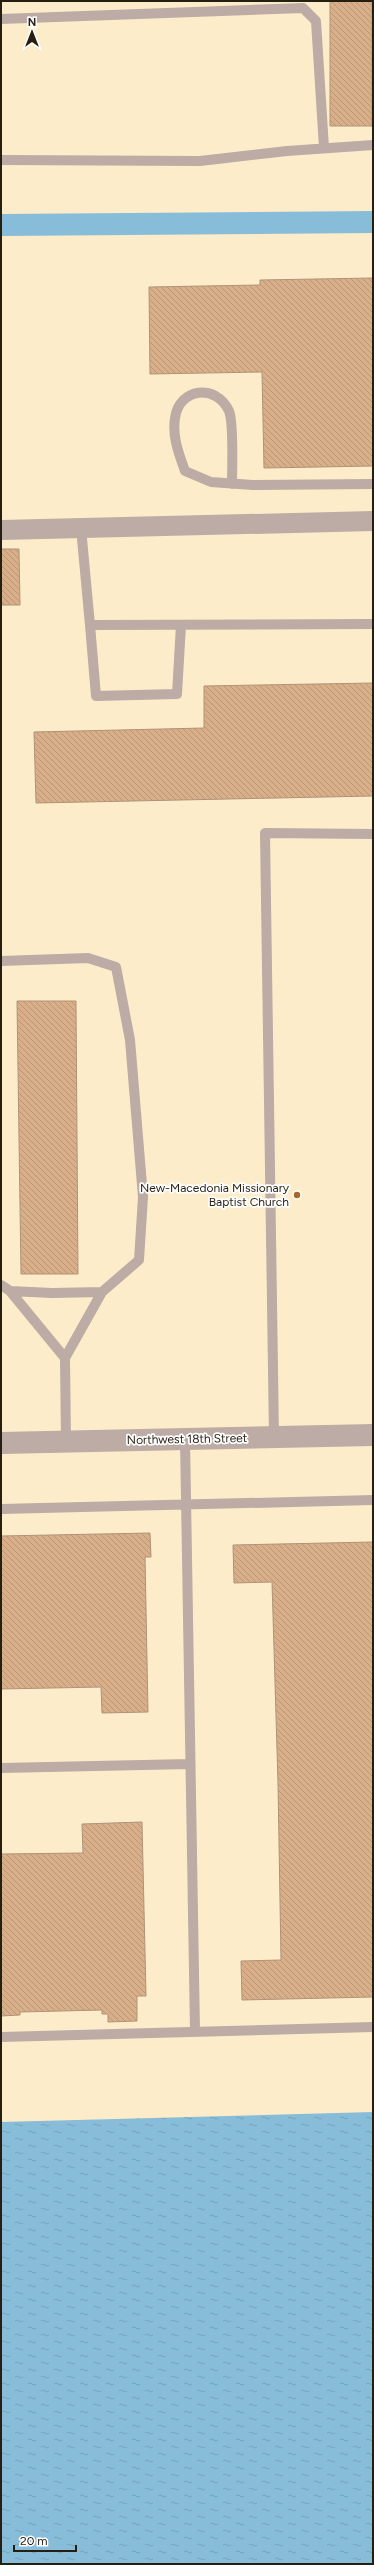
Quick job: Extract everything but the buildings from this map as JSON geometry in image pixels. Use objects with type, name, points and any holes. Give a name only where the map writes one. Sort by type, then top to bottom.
[{"type":"street","points":[[1,530],[373,521]]},
{"type":"street","name":"Northwest 18th Street","points":[[1,1443],[373,1435]]},
{"type":"lane","points":[[1,20],[303,8],[316,21],[324,148]]},
{"type":"lane","points":[[1,160],[200,161],[324,148],[373,145]]},
{"type":"lane","points":[[232,484],[229,412],[220,397],[213,393],[194,393],[180,403],[175,418],[175,442],[185,471],[211,482],[232,484],[373,484]]},
{"type":"lane","points":[[81,528],[96,696],[177,694],[181,624]]},
{"type":"lane","points":[[90,625],[373,624]]},
{"type":"lane","points":[[274,1437],[265,833],[373,834]]},
{"type":"lane","points":[[1,961],[88,958],[116,967],[130,1040],[143,1197],[139,1260],[102,1292],[65,1358],[66,1442]]},
{"type":"lane","points":[[1,1285],[10,1291],[65,1358]]},
{"type":"lane","points":[[10,1291],[52,1293],[102,1292]]},
{"type":"lane","points":[[185,1439],[195,2032]]},
{"type":"lane","points":[[1,1509],[373,1500]]},
{"type":"lane","points":[[1,1768],[190,1764]]},
{"type":"lane","points":[[1,2037],[373,2027]]},
{"type":"water","points":[[373,2112],[373,2564],[1,2564],[1,2122]]},
{"type":"waterway","points":[[1,225],[373,222]]},
{"type":"place","name":"New-Macedonia Missionary Baptist Church","points":[[297,1195]]}]
